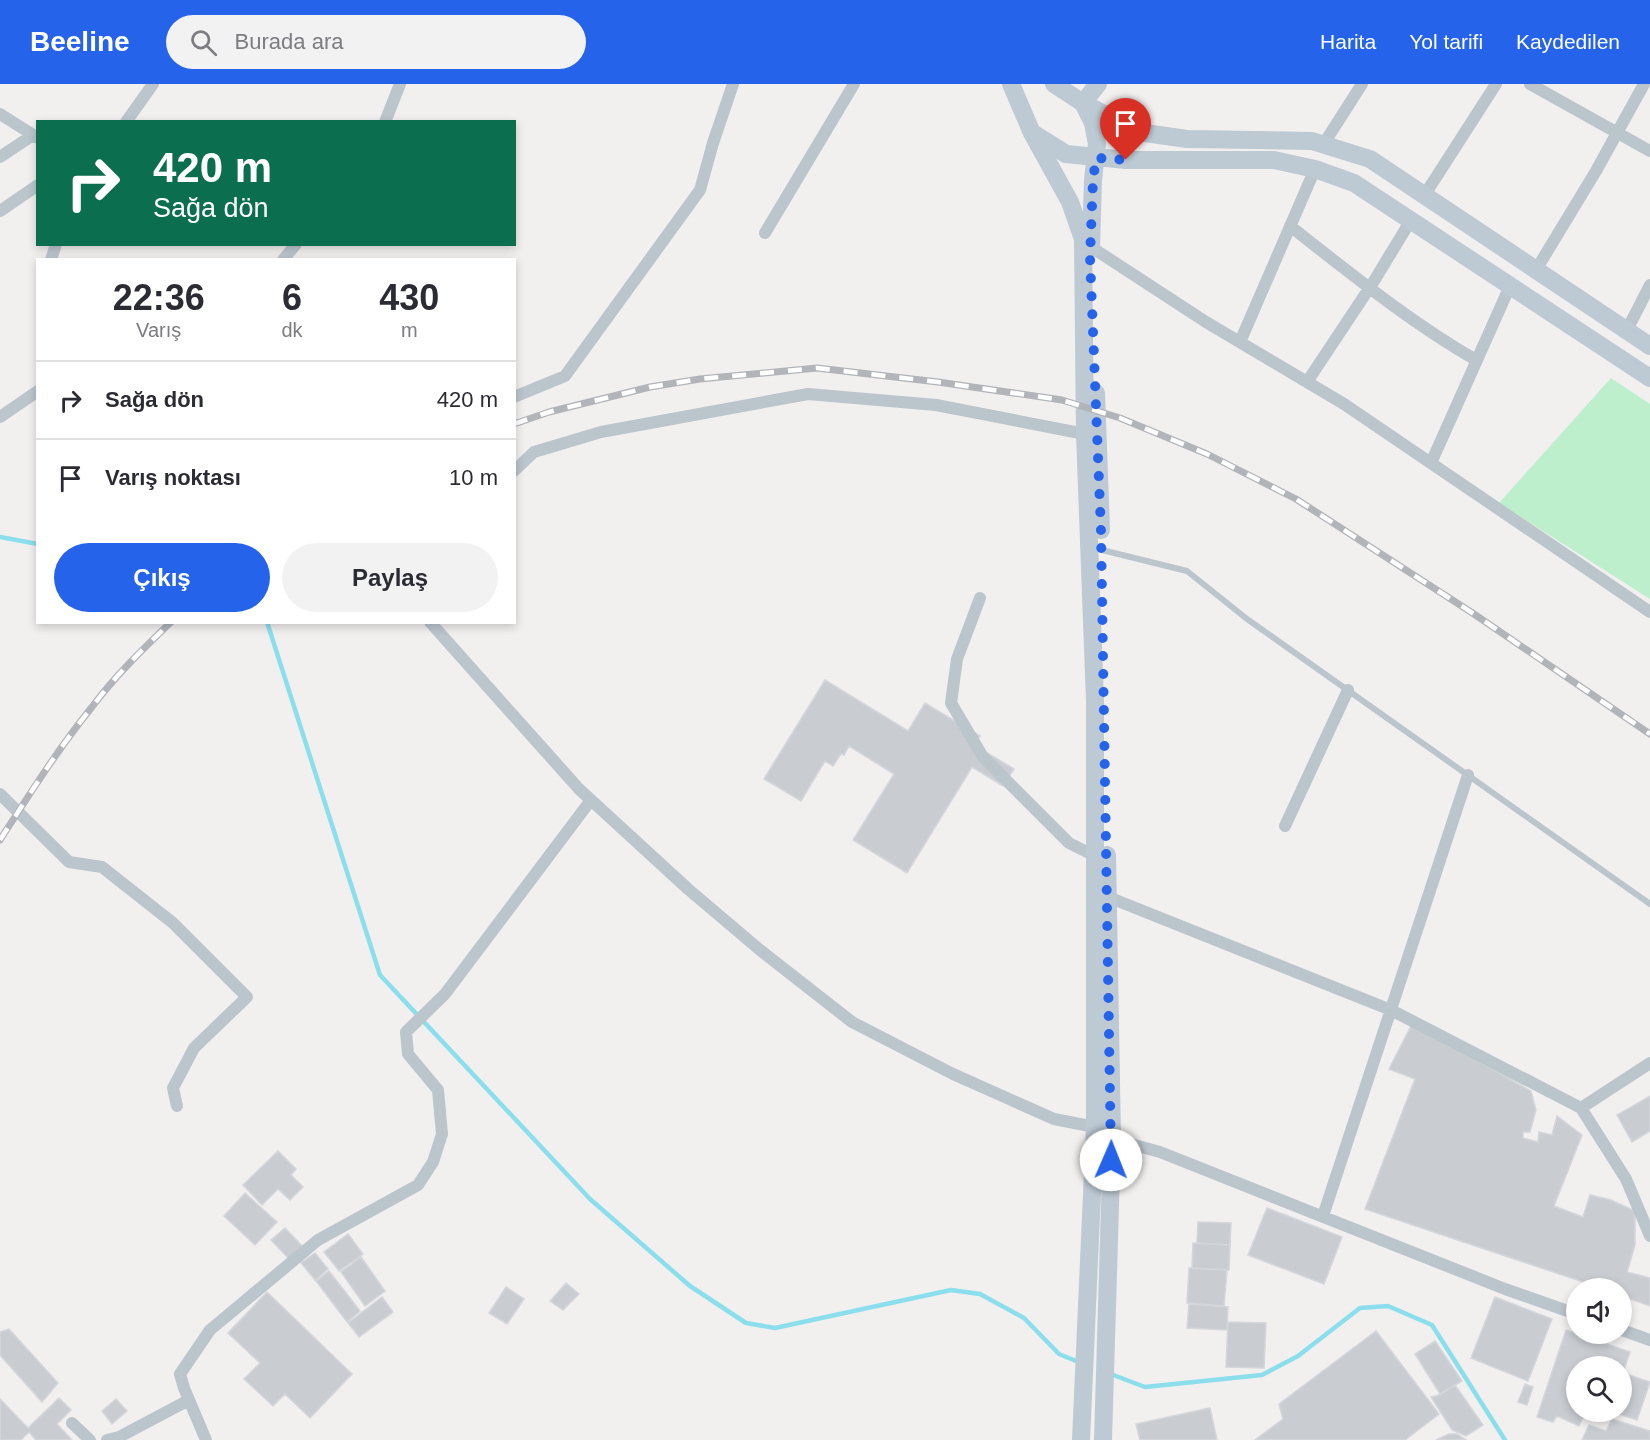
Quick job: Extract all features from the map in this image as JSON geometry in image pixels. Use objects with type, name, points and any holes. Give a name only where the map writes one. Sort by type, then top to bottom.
[{"type":"main road","points":[[1011,84],[1032,133],[1070,202],[1083,238],[1085,434],[1095,700],[1095,1126],[1082,1440]]},
{"type":"main road","points":[[1054,84],[1083,104],[1138,132],[1187,139],[1312,141],[1370,159],[1650,346]]},
{"type":"main road","points":[[1083,104],[1098,84]]},
{"type":"main road","points":[[1083,104],[1093,123],[1097,144],[1093,180],[1091,247],[1102,550],[1112,1138],[1102,1440]]},
{"type":"main road","points":[[1032,133],[1066,154],[1126,160],[1274,160],[1315,169],[1353,183],[1650,378]]},
{"type":"street","points":[[127,120],[153,84]]},
{"type":"street","points":[[386,120],[400,84]]},
{"type":"street","points":[[516,396],[565,376],[700,190],[713,142],[733,84]]},
{"type":"street","points":[[765,232],[854,84]]},
{"type":"street","points":[[1323,145],[1362,84]]},
{"type":"street","points":[[1424,196],[1496,84]]},
{"type":"street","points":[[1530,84],[1650,151]]},
{"type":"street","points":[[1536,270],[1596,171],[1644,84]]},
{"type":"street","points":[[0,114],[35,137],[0,157]]},
{"type":"street","points":[[1240,342],[1315,169]]},
{"type":"street","points":[[0,211],[36,186]]},
{"type":"street","points":[[1307,382],[1411,220]]},
{"type":"street","points":[[1290,226],[1369,288],[1444,342],[1476,360]]},
{"type":"street","points":[[1091,247],[1240,342],[1344,404],[1650,612]]},
{"type":"street","points":[[1627,330],[1650,285]]},
{"type":"street","points":[[1431,463],[1510,286]]},
{"type":"street","points":[[0,417],[36,392]]},
{"type":"street","points":[[516,469],[534,452],[601,432],[808,394],[936,405],[1085,434]]},
{"type":"street","points":[[980,598],[957,659],[951,703],[983,757],[1068,843],[1095,856]]},
{"type":"street","points":[[432,624],[579,789],[715,912],[852,1022],[953,1074],[1054,1119],[1095,1126],[1105,1136],[1160,1152],[1505,1289],[1566,1310]]},
{"type":"street","points":[[1285,826],[1348,690]]},
{"type":"street","points":[[1323,1216],[1468,775]]},
{"type":"street","points":[[0,794],[69,862],[102,867],[173,923],[247,996],[194,1048],[173,1088],[177,1107]]},
{"type":"street","points":[[206,1440],[180,1374],[210,1330],[318,1239],[418,1185],[433,1162],[442,1134],[438,1090],[408,1054],[406,1032],[445,994],[591,800]]},
{"type":"street","points":[[1108,897],[1391,1010],[1581,1108],[1626,1179],[1650,1236]]},
{"type":"street","points":[[1581,1108],[1650,1063]]},
{"type":"street","points":[[1632,1334],[1650,1340]]},
{"type":"street","points":[[107,1440],[119,1437],[189,1400]]},
{"type":"street","points":[[72,1423],[90,1440]]},
{"type":"lane","points":[[1102,550],[1187,571],[1247,619],[1650,904]]},
{"type":"green space","points":[[1611,378],[1650,404],[1650,599],[1499,503]]},
{"type":"building","points":[[825,680],[908,731],[925,703],[980,736],[974,745],[1014,769],[1003,786],[972,767],[907,873],[853,840],[894,774],[849,746],[833,766],[825,761],[801,801],[764,779]]},
{"type":"building","points":[[1412,1024],[1531,1091],[1536,1110],[1530,1132],[1523,1132],[1523,1138],[1538,1142],[1539,1132],[1552,1135],[1557,1116],[1582,1135],[1554,1206],[1583,1217],[1590,1195],[1611,1200],[1635,1211],[1635,1245],[1627,1272],[1650,1278],[1650,1306],[1632,1300],[1632,1278],[1571,1278],[1365,1209],[1415,1079],[1389,1069]]},
{"type":"building","points":[[1650,1096],[1650,1131],[1632,1142],[1617,1115]]},
{"type":"building","points":[[278,1151],[296,1169],[291,1175],[303,1187],[290,1200],[278,1189],[262,1205],[243,1185]]},
{"type":"building","points":[[245,1193],[277,1222],[255,1245],[224,1216]]},
{"type":"building","points":[[1267,1208],[1342,1237],[1324,1284],[1248,1255]]},
{"type":"building","points":[[1198,1222],[1231,1223],[1230,1245],[1197,1243]]},
{"type":"building","points":[[285,1228],[303,1247],[290,1260],[271,1240]]},
{"type":"building","points":[[348,1234],[363,1254],[339,1271],[324,1252]]},
{"type":"building","points":[[1193,1243],[1230,1245],[1229,1270],[1192,1268]]},
{"type":"building","points":[[315,1253],[328,1269],[315,1280],[301,1263]]},
{"type":"building","points":[[361,1257],[385,1291],[365,1306],[341,1272]]},
{"type":"building","points":[[1189,1268],[1227,1270],[1224,1306],[1187,1303]]},
{"type":"building","points":[[329,1271],[360,1311],[347,1322],[316,1281]]},
{"type":"building","points":[[566,1283],[579,1294],[563,1310],[550,1301]]},
{"type":"building","points":[[506,1287],[524,1299],[507,1324],[489,1313]]},
{"type":"building","points":[[267,1292],[352,1374],[310,1418],[285,1394],[273,1406],[244,1379],[260,1363],[228,1333]]},
{"type":"building","points":[[382,1297],[393,1312],[359,1337],[348,1323]]},
{"type":"building","points":[[1495,1297],[1552,1319],[1528,1381],[1471,1358]]},
{"type":"building","points":[[1189,1304],[1228,1307],[1227,1330],[1187,1328]]},
{"type":"building","points":[[1228,1322],[1266,1323],[1264,1368],[1226,1367]]},
{"type":"building","points":[[9,1329],[58,1383],[42,1402],[0,1355],[0,1332]]},
{"type":"building","points":[[1566,1330],[1566,1344],[1607,1344],[1630,1352],[1629,1356],[1566,1356],[1566,1420],[1557,1416],[1553,1422],[1537,1417]]},
{"type":"building","points":[[1376,1331],[1439,1414],[1405,1440],[1255,1440],[1283,1419],[1279,1404]]},
{"type":"building","points":[[1435,1341],[1462,1381],[1440,1394],[1415,1354]]},
{"type":"building","points":[[1632,1376],[1650,1382],[1637,1420],[1632,1418]]},
{"type":"building","points":[[1525,1384],[1533,1387],[1527,1405],[1518,1402]]},
{"type":"building","points":[[1455,1385],[1483,1425],[1466,1436],[1452,1430],[1431,1397]]},
{"type":"building","points":[[59,1398],[71,1410],[57,1424],[72,1440],[36,1440],[29,1432],[21,1440],[0,1440],[0,1399],[28,1428]]},
{"type":"building","points":[[116,1399],[127,1411],[112,1424],[102,1411]]},
{"type":"building","points":[[1210,1408],[1217,1440],[1140,1440],[1136,1424]]},
{"type":"building","points":[[1610,1422],[1622,1422],[1650,1431],[1650,1440],[1582,1440],[1589,1425],[1606,1431]]},
{"type":"building","points":[[1449,1434],[1457,1434],[1466,1440],[1436,1440]]},
{"type":"waterway","points":[[0,537],[36,544]]},
{"type":"waterway","points":[[268,624],[380,975],[590,1199],[690,1286],[746,1323],[775,1328],[951,1290],[980,1294],[1024,1318],[1059,1354],[1081,1363]]},
{"type":"waterway","points":[[1108,1373],[1145,1387],[1262,1375],[1298,1356],[1360,1308],[1388,1306],[1432,1325],[1505,1440]]},
{"type":"railway","points":[[516,423],[549,412],[650,387],[700,379],[817,368],[1062,400],[1120,418],[1207,454],[1296,499],[1474,614],[1650,734]]},
{"type":"railway","points":[[0,840],[79,723],[130,663],[169,624]]},
{"type":"route","points":[[1111,1160],[1101,531],[1090,257],[1096,158],[1126,160]]}]
